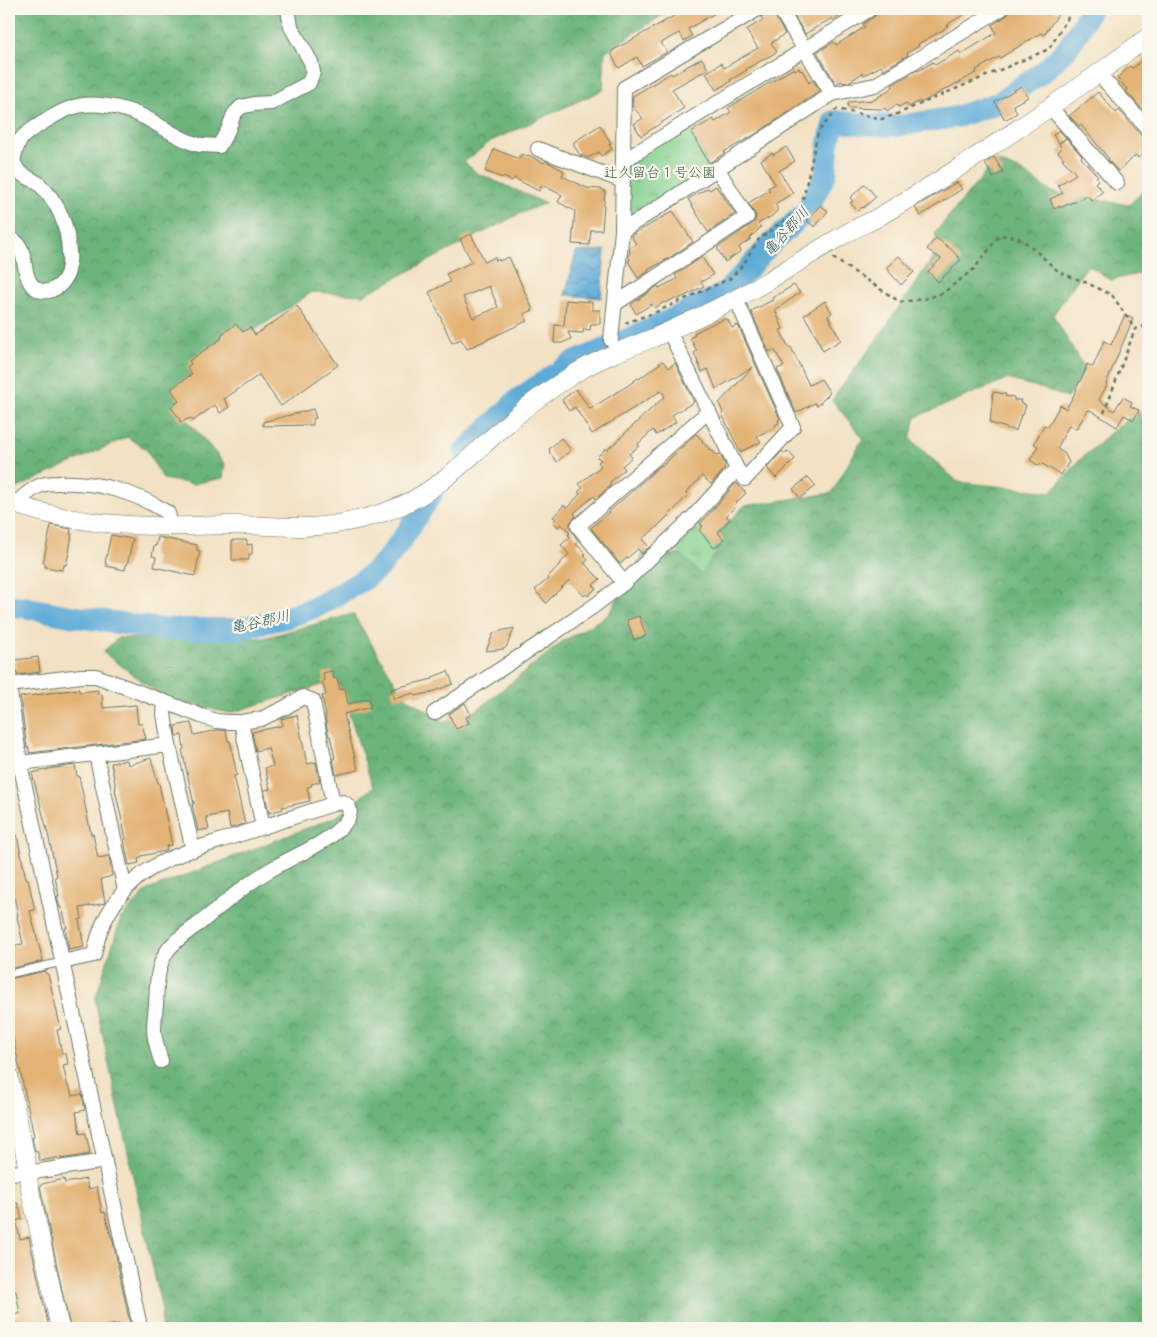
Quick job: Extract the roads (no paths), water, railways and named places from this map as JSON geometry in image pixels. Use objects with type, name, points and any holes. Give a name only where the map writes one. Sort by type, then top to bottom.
[{"type":"street","points":[[9,238],[17,242],[29,281],[34,288],[42,292],[56,288],[66,279],[70,262],[66,226],[49,195],[37,183],[19,172],[13,162],[16,148],[24,134],[60,112],[72,107],[97,104],[112,106],[141,115],[164,129],[196,144],[219,146],[234,114],[241,107],[271,103],[308,83],[313,72],[311,62],[291,27],[288,9]]},
{"type":"street","points":[[611,341],[622,230],[624,88],[758,9]]},
{"type":"street","points":[[780,9],[832,94]]},
{"type":"street","points":[[623,161],[870,9]]},
{"type":"street","points":[[622,230],[832,94],[876,85],[1001,9]]},
{"type":"street","points":[[12,503],[54,515],[123,524],[306,527],[340,523],[385,513],[410,503],[430,490],[478,451],[534,400],[580,370],[611,341],[669,331],[736,299],[939,180],[1051,108],[1148,36]]},
{"type":"street","points":[[1099,74],[1148,129]]},
{"type":"street","points":[[1051,108],[1117,184]]},
{"type":"street","points":[[538,149],[622,182]]},
{"type":"street","points":[[615,304],[747,217],[717,168]]},
{"type":"street","points":[[669,331],[737,469],[745,480],[793,427],[736,299]]},
{"type":"street","points":[[624,583],[578,526],[709,411]]},
{"type":"street","points":[[434,713],[594,606],[624,583],[694,516],[737,469]]},
{"type":"street","points":[[12,503],[40,485],[67,482],[97,485],[128,493],[156,505],[168,513],[171,526]]},
{"type":"street","points":[[140,1328],[62,962],[15,764],[9,685],[81,676],[96,676],[216,721],[242,722],[261,719],[303,697],[313,701],[333,804]]},
{"type":"street","points":[[165,702],[164,714],[169,744],[193,850]]},
{"type":"street","points":[[242,722],[263,827]]},
{"type":"street","points":[[15,764],[169,744]]},
{"type":"street","points":[[96,754],[125,890]]},
{"type":"street","points":[[62,962],[94,955],[103,923],[114,904],[137,878],[156,865],[193,850],[333,804],[343,802],[348,804],[350,809],[348,818],[335,833],[257,878],[171,946],[160,966],[156,984],[154,1031],[161,1061]]},
{"type":"street","points":[[9,1076],[26,1159],[29,1185],[60,1328]]},
{"type":"street","points":[[9,1173],[40,1171],[105,1161]]},
{"type":"lane","points":[[9,974],[62,962]]},
{"type":"water","points":[[605,250],[601,298],[565,295],[576,252]]},
{"type":"waterway","name":"亀谷郡川","points":[[465,451],[517,400],[572,363],[651,329],[724,294],[772,243],[806,212],[826,174],[828,147],[834,121],[898,126],[956,117],[998,103],[1044,71],[1067,49],[1090,9]]},
{"type":"waterway","name":"亀谷郡川","points":[[9,606],[160,629],[238,629],[288,617],[318,606],[365,579],[383,564],[432,494]]},
{"type":"park label","name":"辻久留台１号公園","points":[[660,172]]}]
